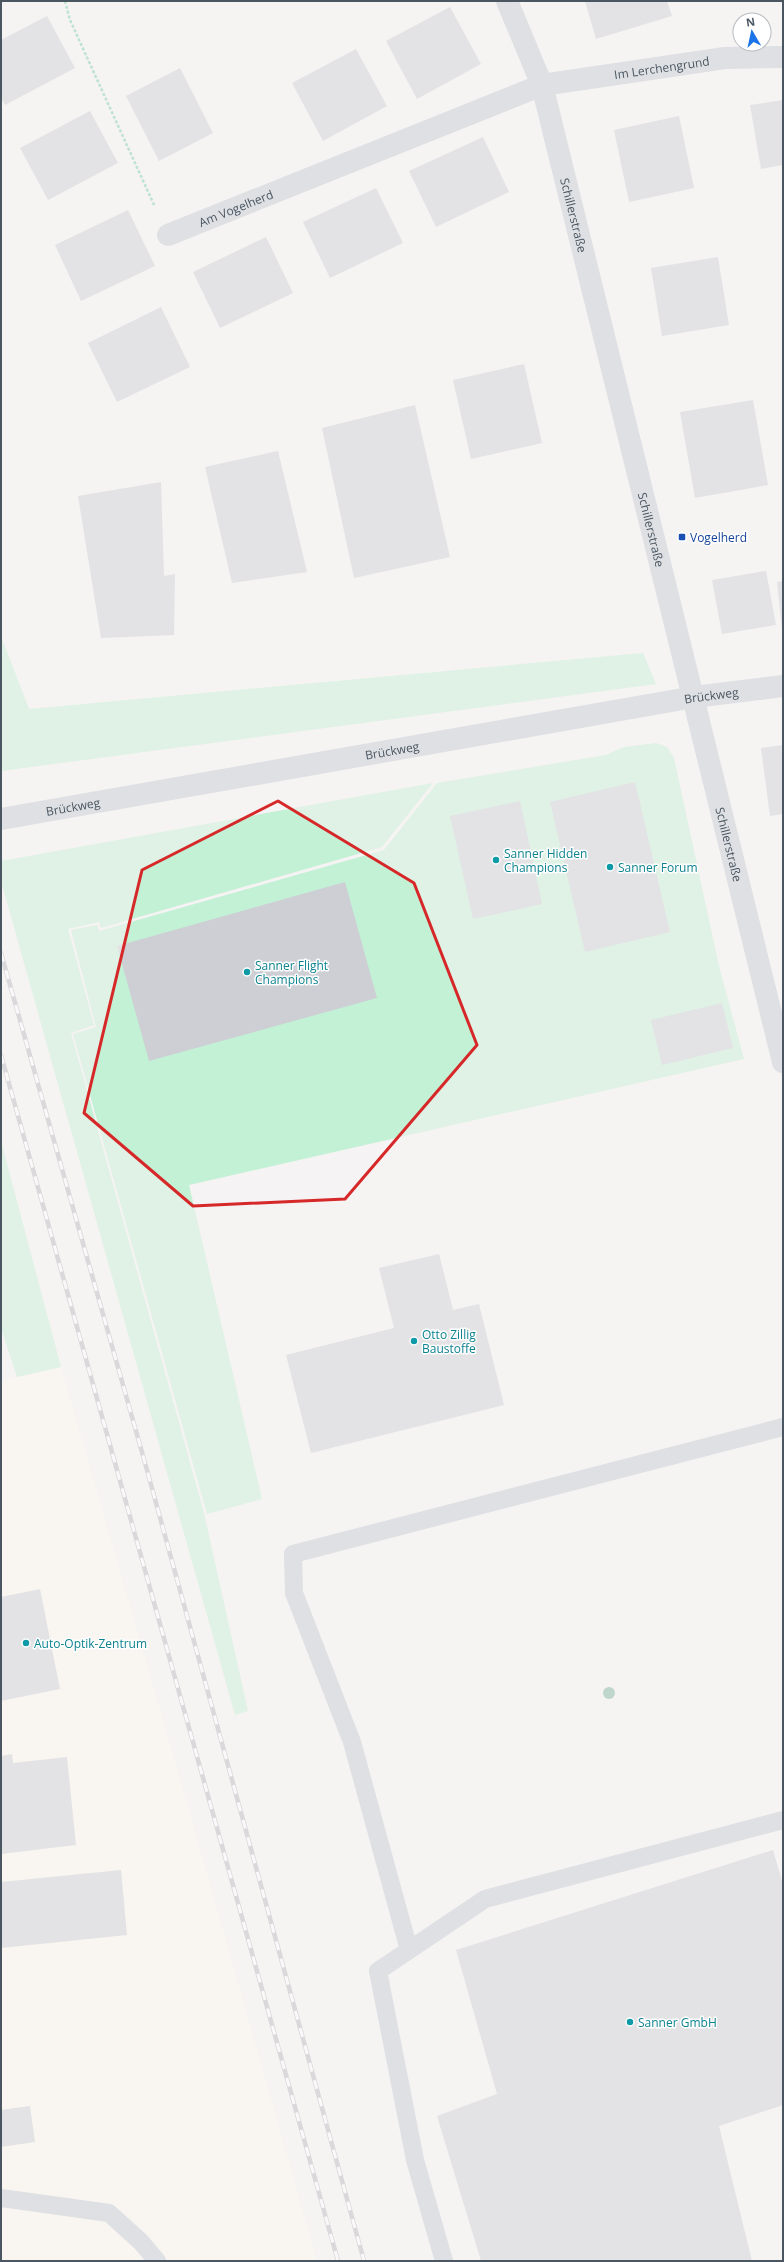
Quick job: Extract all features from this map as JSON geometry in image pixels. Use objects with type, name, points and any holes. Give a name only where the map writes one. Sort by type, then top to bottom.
[{"type":"street","name":"Schillerstraße","points":[[507,1],[542,84],[783,1062]]},
{"type":"street","name":"Im Lerchengrund","points":[[542,84],[725,58],[783,56]]},
{"type":"street","name":"Am Vogelherd","points":[[168,235],[542,84]]},
{"type":"street","name":"Brückweg","points":[[1,819],[694,697],[783,686]]},
{"type":"lane","points":[[409,1950],[352,1742],[294,1593],[293,1554],[783,1427]]},
{"type":"lane","points":[[444,2261],[416,2160],[378,1971],[485,1899],[783,1820]]},
{"type":"lane","points":[[1,2198],[109,2213],[141,2242],[157,2261]]},
{"type":"path","points":[[65,1],[70,20],[168,235]]},
{"type":"highlighted area","points":[[278,801],[414,883],[477,1045],[345,1199],[193,1206],[84,1113],[142,870]]},
{"type":"shaded area","points":[[61,1367],[317,2261],[1,2261],[1,1381]]},
{"type":"green space","points":[[1,636],[29,709],[643,653],[656,684],[1,771]]},
{"type":"green space","points":[[656,743],[667,747],[674,758],[719,966],[744,1059],[189,1185],[262,1499],[207,1514],[73,1034],[96,1027],[71,930],[97,925],[99,931],[384,850],[437,783],[606,755],[624,747]]},
{"type":"green space","points":[[433,783],[382,847],[101,928],[99,922],[68,929],[94,1025],[71,1033],[204,1513],[248,1711],[235,1715],[1,881],[1,861]]},
{"type":"green space","points":[[1,1141],[61,1367],[17,1377],[1,1328]]},
{"type":"building","points":[[585,1],[667,1],[672,16],[596,39]]},
{"type":"building","points":[[450,7],[481,64],[417,99],[386,41]]},
{"type":"building","points":[[47,16],[75,68],[5,105],[1,98],[1,40]]},
{"type":"building","points":[[356,49],[387,106],[323,141],[292,83]]},
{"type":"building","points":[[180,68],[213,133],[159,161],[126,96]]},
{"type":"building","points":[[783,100],[783,165],[761,169],[750,105]]},
{"type":"building","points":[[90,111],[118,163],[48,200],[20,148]]},
{"type":"building","points":[[679,116],[694,188],[629,202],[614,130]]},
{"type":"building","points":[[483,137],[509,192],[436,227],[409,171]]},
{"type":"building","points":[[376,188],[403,243],[330,278],[303,222]]},
{"type":"building","points":[[128,210],[155,266],[81,301],[55,245]]},
{"type":"building","points":[[266,237],[293,293],[220,328],[193,272]]},
{"type":"building","points":[[718,257],[729,325],[662,336],[651,268]]},
{"type":"building","points":[[161,307],[190,367],[117,402],[88,343]]},
{"type":"building","points":[[524,364],[542,443],[471,459],[453,380]]},
{"type":"building","points":[[753,400],[768,485],[695,498],[680,412]]},
{"type":"building","points":[[415,405],[450,557],[354,578],[322,428]]},
{"type":"building","points":[[278,451],[307,572],[232,583],[205,467]]},
{"type":"building","points":[[161,482],[164,576],[175,574],[174,635],[101,638],[78,496]]},
{"type":"building","points":[[766,571],[776,625],[722,634],[712,580]]},
{"type":"building","points":[[783,581],[783,628],[782,629],[777,582]]},
{"type":"building","points":[[783,745],[783,814],[770,816],[761,748]]},
{"type":"building","name":"Sanner Forum","points":[[635,782],[670,932],[585,952],[550,802]]},
{"type":"building","name":"Sanner Hidden Champions","points":[[520,801],[542,904],[473,919],[450,816]]},
{"type":"building","name":"Sanner Flight Champions","points":[[345,882],[377,998],[149,1061],[117,946]]},
{"type":"building","points":[[722,1003],[733,1048],[662,1065],[651,1020]]},
{"type":"building","name":"Otto Zillig Baustoffe","points":[[439,1254],[453,1310],[479,1304],[504,1405],[311,1453],[286,1355],[394,1328],[379,1268]]},
{"type":"building","name":"Auto-Optik-Zentrum","points":[[40,1589],[60,1689],[1,1701],[1,1597]]},
{"type":"building","points":[[12,1754],[13,1763],[67,1757],[76,1845],[1,1854],[1,1756]]},
{"type":"building","name":"Sanner GmbH","points":[[773,1850],[783,1884],[783,2105],[719,2126],[752,2261],[481,2261],[437,2116],[497,2094],[456,1950]]},
{"type":"building","points":[[121,1870],[127,1935],[1,1948],[1,1882]]},
{"type":"building","points":[[30,2106],[35,2142],[1,2147],[1,2110]]},
{"type":"railway","points":[[1,953],[147,1470],[364,2261]]},
{"type":"railway","points":[[1,1055],[338,2261]]},
{"type":"place","name":"Vogelherd","points":[[682,537]]},
{"type":"place","name":"Sanner Hidden Champions","points":[[496,860]]},
{"type":"place","name":"Sanner Forum","points":[[610,867]]},
{"type":"place","name":"Sanner Flight Champions","points":[[247,972]]},
{"type":"place","name":"Otto Zillig Baustoffe","points":[[414,1341]]},
{"type":"place","name":"Auto-Optik-Zentrum","points":[[26,1643]]},
{"type":"place","name":"Sanner GmbH","points":[[630,2022]]}]
